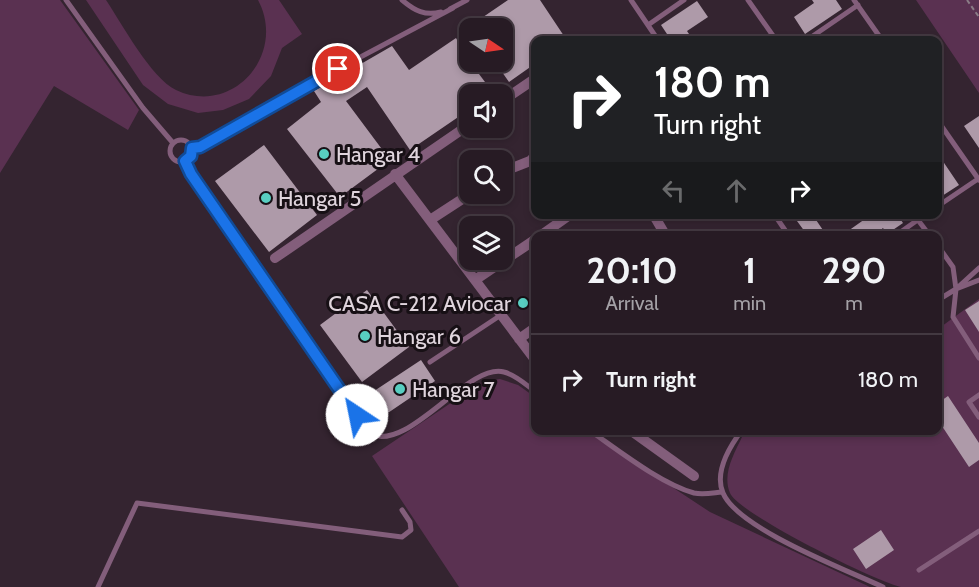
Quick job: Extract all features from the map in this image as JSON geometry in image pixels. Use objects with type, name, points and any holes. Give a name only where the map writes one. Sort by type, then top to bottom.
[{"type":"street","points":[[513,94],[531,81]]},
{"type":"street","points":[[275,258],[459,131]]},
{"type":"street","points":[[513,168],[531,160]]},
{"type":"street","points":[[395,174],[531,355]]},
{"type":"street","points":[[430,220],[459,201]]},
{"type":"street","points":[[547,231],[564,219]]},
{"type":"street","points":[[475,280],[531,242]]},
{"type":"street","points":[[519,339],[531,331]]},
{"type":"street","points":[[637,435],[694,476]]},
{"type":"lane","points":[[66,0],[143,108],[173,143]]},
{"type":"lane","points":[[402,0],[411,8],[428,15],[453,8]]},
{"type":"lane","points":[[173,143],[184,141],[192,148],[200,147],[319,79],[467,0]]},
{"type":"lane","points":[[631,0],[655,36]]},
{"type":"lane","points":[[648,25],[684,0]]},
{"type":"lane","points":[[748,0],[773,36]]},
{"type":"lane","points":[[812,36],[856,3],[879,36]]},
{"type":"lane","points":[[942,127],[979,179],[942,203]]},
{"type":"lane","points":[[173,143],[170,153],[173,159],[179,162],[191,156],[192,148]]},
{"type":"lane","points":[[185,161],[191,174],[370,434],[377,437],[388,437],[406,429],[482,376],[502,371],[531,388]]},
{"type":"lane","points":[[902,231],[918,220],[926,231]]},
{"type":"lane","points":[[942,252],[953,267],[956,290],[953,317],[979,358]]},
{"type":"lane","points":[[956,290],[979,268]]},
{"type":"lane","points":[[942,298],[979,280]]},
{"type":"lane","points":[[430,362],[501,315]]},
{"type":"lane","points":[[979,395],[969,402],[979,417]]},
{"type":"lane","points":[[597,435],[635,462],[675,485],[694,493],[722,492]]},
{"type":"lane","points":[[738,435],[723,462],[722,492],[730,504],[747,519],[782,540],[883,587]]},
{"type":"lane","points":[[98,587],[137,503],[402,537],[411,530],[410,522],[402,510]]},
{"type":"lane","points":[[919,570],[978,533]]},
{"type":"path","points":[[967,0],[979,17]]},
{"type":"shaded area","points":[[0,0],[60,0],[139,110],[128,130],[54,86],[0,173]]},
{"type":"shaded area","points":[[86,0],[106,0],[147,63],[166,84],[176,90],[197,96],[217,95],[235,88],[249,75],[260,59],[265,41],[265,20],[258,0],[279,0],[302,34],[282,48],[271,76],[249,99],[223,110],[198,113],[168,104],[143,85]]},
{"type":"shaded area","points":[[916,0],[979,0],[979,93],[942,36]]},
{"type":"shaded area","points":[[979,299],[979,587],[901,587],[887,582],[809,546],[757,516],[730,493],[728,471],[742,437],[747,435],[942,435],[942,326]]},
{"type":"shaded area","points":[[500,379],[518,385],[531,394],[531,435],[593,435],[710,512],[870,587],[459,587],[372,456],[482,382]]},
{"type":"building","points":[[508,0],[540,0],[564,36],[531,36],[531,67],[509,82],[502,72],[513,72],[513,18],[482,18]]},
{"type":"building","points":[[812,0],[836,0],[842,9],[805,34],[794,17],[814,3]]},
{"type":"building","points":[[697,1],[708,17],[687,31],[690,36],[668,36],[661,25]]},
{"type":"building","points":[[456,38],[459,43],[459,72],[478,72],[486,84],[459,84],[459,117],[410,150],[367,87],[346,101],[390,160],[340,197],[287,129],[321,102],[314,91],[392,46],[409,70]]},
{"type":"building","points":[[979,116],[979,148],[964,126]]},
{"type":"building","name":"Hangar 5","points":[[264,145],[317,215],[269,252],[215,181]]},
{"type":"building","points":[[942,160],[959,185],[942,196]]},
{"type":"building","points":[[815,219],[824,231],[804,231],[797,221]]},
{"type":"building","points":[[865,219],[900,219],[903,223],[891,231],[885,231],[883,228],[879,231],[848,231]]},
{"type":"building","name":"Hangar 6","points":[[367,290],[409,347],[362,382],[320,325]]},
{"type":"building","points":[[979,301],[979,332],[965,310]]},
{"type":"building","name":"Hangar 7","points":[[421,360],[435,381],[379,419],[365,397]]},
{"type":"building","points":[[948,396],[979,443],[979,460],[969,467],[942,426],[942,400]]},
{"type":"building","points":[[881,530],[894,550],[866,569],[853,549]]},
{"type":"place","name":"Hangar 4","points":[[324,154]]},
{"type":"place","name":"Hangar 5","points":[[266,198]]},
{"type":"place","name":"CASA C-212 Aviocar","points":[[523,303]]},
{"type":"place","name":"Hangar 6","points":[[365,336]]},
{"type":"place","name":"Hangar 7","points":[[400,389]]},
{"type":"route","points":[[338,69],[200,147],[192,148],[191,156],[185,161],[191,174],[357,415]]}]
